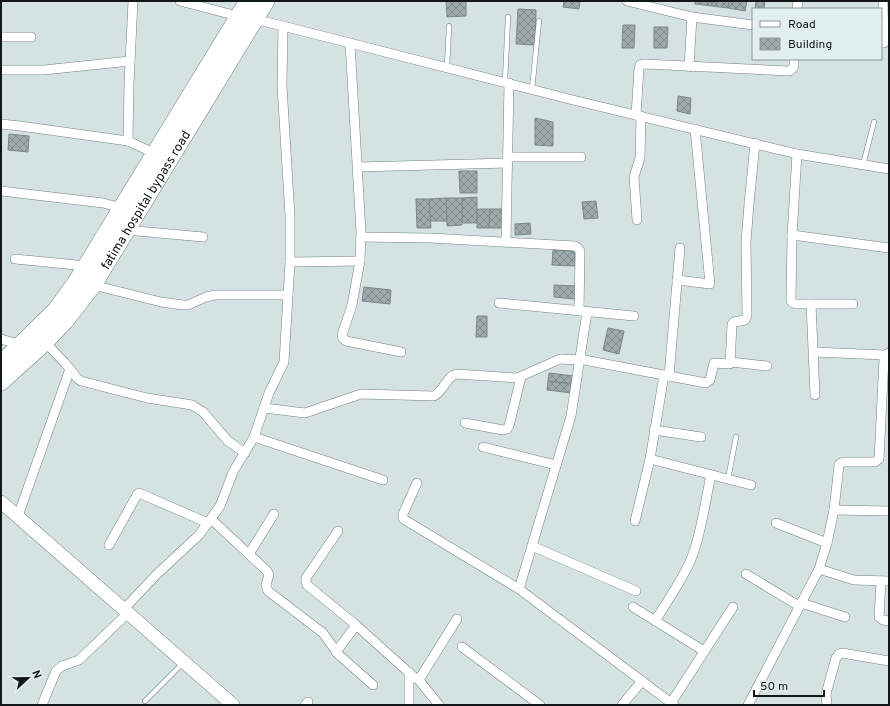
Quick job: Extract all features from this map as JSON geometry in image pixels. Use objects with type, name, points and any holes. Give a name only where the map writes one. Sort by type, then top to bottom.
[{"type":"highway","name":"fatima hospital bypass road","points":[[246,18],[248,1]]},
{"type":"highway","name":"fatima hospital bypass road","points":[[1,382],[45,342],[65,321],[93,285],[126,230],[186,116],[246,18],[266,1]]},
{"type":"highway","name":"fatima hospital bypass road","points":[[1,364],[56,310],[87,266],[154,153],[186,116]]},
{"type":"main road","points":[[1,502],[233,705]]},
{"type":"street","points":[[128,142],[133,1]]},
{"type":"street","points":[[180,1],[797,154],[863,166],[889,169]]},
{"type":"street","points":[[627,1],[692,18],[752,25]]},
{"type":"street","points":[[883,1],[885,43]]},
{"type":"street","points":[[689,66],[692,18]]},
{"type":"street","points":[[42,705],[56,671],[59,668],[79,660],[126,611],[156,574],[199,535],[210,521],[220,506],[233,472],[254,437],[269,393],[284,362],[290,262],[290,216],[282,86],[283,26]]},
{"type":"street","points":[[1,37],[31,37]]},
{"type":"street","points":[[350,43],[361,237],[360,261],[352,305],[342,335],[346,341],[401,352]]},
{"type":"street","points":[[637,220],[634,177],[640,158],[638,69],[640,65],[789,71],[793,69],[794,60]]},
{"type":"street","points":[[1,70],[44,70],[130,61]]},
{"type":"street","points":[[506,241],[508,160],[507,83]]},
{"type":"street","points":[[1,124],[128,142],[154,153]]},
{"type":"street","points":[[677,280],[710,284],[695,129]]},
{"type":"street","points":[[731,362],[732,324],[734,322],[745,320],[747,316],[746,242],[755,144]]},
{"type":"street","points":[[797,154],[792,235],[791,301],[792,303],[796,304],[853,304]]},
{"type":"street","points":[[358,167],[581,157]]},
{"type":"street","points":[[1,191],[103,203],[122,208]]},
{"type":"street","points":[[126,230],[203,237]]},
{"type":"street","points":[[792,235],[889,248]]},
{"type":"street","points":[[361,237],[506,241],[575,246],[580,251],[583,311],[579,360],[570,416],[519,589]]},
{"type":"street","points":[[635,520],[650,458],[654,430],[666,375],[680,248]]},
{"type":"street","points":[[15,260],[87,266]]},
{"type":"street","points":[[290,262],[360,261]]},
{"type":"street","points":[[93,285],[162,302],[183,305],[188,305],[206,297],[215,295],[288,295]]},
{"type":"street","points":[[499,303],[634,316]]},
{"type":"street","points":[[811,304],[816,395]]},
{"type":"street","points":[[1,339],[21,345]]},
{"type":"street","points":[[45,342],[77,378],[85,383],[147,398],[192,405],[203,412],[228,441],[245,453]]},
{"type":"street","points":[[814,352],[887,354],[885,409],[878,461]]},
{"type":"street","points":[[264,408],[305,413],[361,394],[434,396],[442,390],[453,375],[456,374],[513,378],[520,377],[560,359],[579,360],[706,383],[710,380],[714,363],[728,364],[731,362],[767,366]]},
{"type":"street","points":[[18,516],[70,369]]},
{"type":"street","points":[[465,423],[504,430],[507,429],[509,426],[520,377]]},
{"type":"street","points":[[654,430],[700,437]]},
{"type":"street","points":[[254,437],[383,480]]},
{"type":"street","points":[[483,447],[556,465]]},
{"type":"street","points":[[650,458],[751,485]]},
{"type":"street","points":[[748,705],[819,570],[827,543],[834,510],[839,465],[841,463],[889,460]]},
{"type":"street","points":[[655,621],[688,568],[696,545],[712,475]]},
{"type":"street","points":[[417,482],[403,514],[403,518],[519,589],[672,704],[733,607]]},
{"type":"street","points":[[109,545],[137,495],[139,494],[210,521],[267,571],[269,575],[266,585],[268,591],[323,633],[336,652],[373,685]]},
{"type":"street","points":[[834,510],[889,511]]},
{"type":"street","points":[[249,554],[274,514]]},
{"type":"street","points":[[776,523],[827,543]]},
{"type":"street","points":[[338,531],[306,578],[308,585],[418,679],[440,705]]},
{"type":"street","points":[[532,546],[636,591]]},
{"type":"street","points":[[819,570],[848,579],[885,581],[879,617],[883,620],[889,621]]},
{"type":"street","points":[[746,574],[800,604],[845,617]]},
{"type":"street","points":[[633,607],[704,651]]},
{"type":"street","points":[[418,679],[457,619]]},
{"type":"street","points":[[336,652],[356,625]]},
{"type":"street","points":[[462,647],[540,705]]},
{"type":"street","points":[[828,705],[826,694],[838,654],[842,653],[889,661]]},
{"type":"street","points":[[409,672],[409,705]]},
{"type":"street","points":[[622,705],[642,681]]},
{"type":"lane","points":[[507,83],[508,17]]},
{"type":"lane","points":[[532,89],[539,21]]},
{"type":"lane","points":[[448,68],[449,26]]},
{"type":"lane","points":[[863,166],[874,122]]},
{"type":"lane","points":[[728,479],[736,436]]},
{"type":"lane","points":[[145,701],[184,662]]},
{"type":"building","points":[[446,1],[466,1],[466,16],[447,17]]},
{"type":"building","points":[[564,1],[580,1],[579,9],[563,7]]},
{"type":"building","points":[[695,1],[712,1],[712,6],[695,4]]},
{"type":"building","points":[[712,1],[729,1],[728,8],[712,6]]},
{"type":"building","points":[[729,1],[747,1],[745,11],[728,8]]},
{"type":"building","points":[[756,1],[765,1],[764,8],[755,8]]},
{"type":"building","points":[[518,9],[536,10],[535,45],[516,44]]},
{"type":"building","points":[[623,25],[635,25],[634,48],[622,48]]},
{"type":"building","points":[[654,27],[668,27],[667,48],[654,48]]},
{"type":"building","points":[[678,96],[691,98],[690,114],[677,111]]},
{"type":"building","points":[[535,118],[553,122],[553,146],[535,145]]},
{"type":"building","points":[[9,134],[29,136],[28,152],[8,150]]},
{"type":"building","points":[[459,171],[477,171],[477,193],[460,193]]},
{"type":"building","points":[[477,197],[477,223],[462,223],[462,198]]},
{"type":"building","points":[[446,198],[462,198],[462,225],[447,226]]},
{"type":"building","points":[[446,198],[447,221],[430,221],[429,199]]},
{"type":"building","points":[[416,199],[429,199],[431,228],[417,228]]},
{"type":"building","points":[[596,201],[598,218],[584,219],[582,202]]},
{"type":"building","points":[[477,209],[490,209],[489,228],[477,228]]},
{"type":"building","points":[[490,209],[503,209],[503,228],[489,228]]},
{"type":"building","points":[[530,223],[531,234],[515,235],[515,224]]},
{"type":"building","points":[[553,250],[575,251],[575,266],[552,265]]},
{"type":"building","points":[[554,285],[576,286],[575,299],[554,297]]},
{"type":"building","points":[[364,287],[391,290],[390,304],[362,301]]},
{"type":"building","points":[[477,316],[487,316],[487,337],[476,337]]},
{"type":"building","points":[[608,328],[624,331],[619,354],[603,350]]},
{"type":"building","points":[[549,373],[574,376],[573,384],[548,381]]},
{"type":"building","points":[[548,381],[573,384],[572,393],[547,390]]}]
